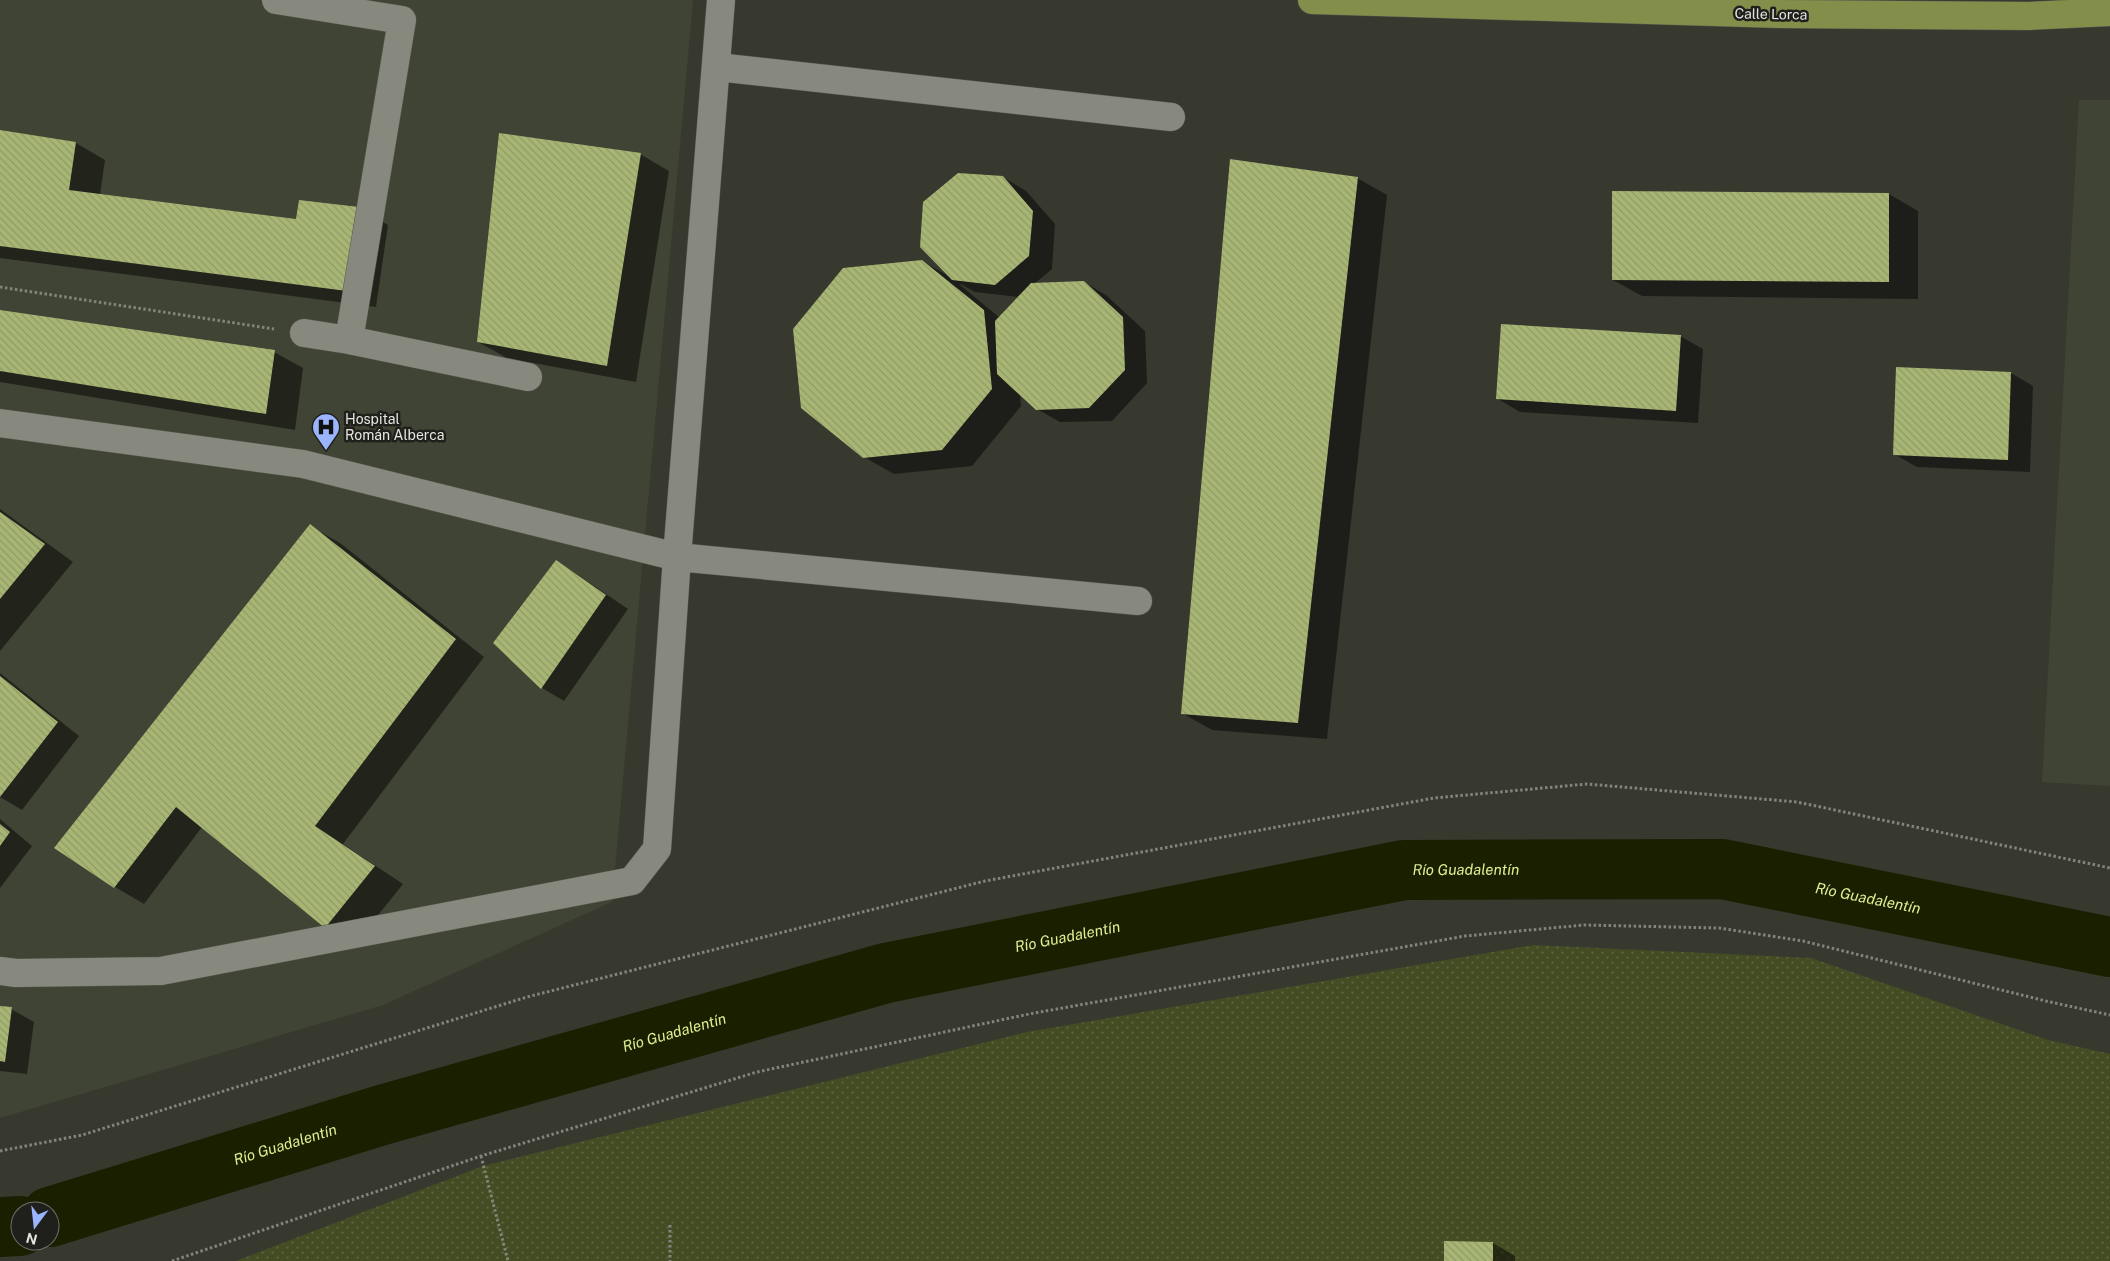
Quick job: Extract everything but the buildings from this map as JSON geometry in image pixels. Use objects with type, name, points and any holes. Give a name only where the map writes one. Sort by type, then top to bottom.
[{"type":"main road","name":"Calle Lorca","points":[[1312,0],[1780,7],[2020,16],[2110,12]]},
{"type":"lane","points":[[276,0],[402,20],[349,340]]},
{"type":"lane","points":[[0,971],[16,974],[161,971],[632,881],[657,849],[676,557],[721,0]]},
{"type":"lane","points":[[717,67],[1171,117]]},
{"type":"lane","points":[[304,334],[349,340],[528,377]]},
{"type":"lane","points":[[0,423],[303,464],[676,557],[1138,601]]},
{"type":"path","points":[[0,287],[304,334]]},
{"type":"path","points":[[0,1151],[82,1135],[527,997],[985,881],[1434,798],[1587,784],[1796,802],[2110,868]]},
{"type":"path","points":[[172,1261],[481,1156],[757,1072],[1029,1014],[1465,936],[1584,925],[1719,928],[1802,941],[2040,1000],[2110,1015]]},
{"type":"path","points":[[481,1156],[508,1261]]},
{"type":"path","points":[[670,1225],[670,1261]]},
{"type":"shaded area","name":"Hospital Román Alberca","points":[[0,0],[693,0],[612,902],[383,1005],[0,1118]]},
{"type":"shaded area","points":[[2079,100],[2110,100],[2110,786],[2042,782]]},
{"type":"green space","points":[[1534,945],[1811,958],[2048,1040],[2110,1054],[2110,1261],[236,1261],[483,1166],[1027,1032]]},
{"type":"waterway","name":"Río Guadalentín","points":[[60,1214],[382,1115],[886,973],[1404,870],[1722,869],[2110,947]]},
{"type":"waterway","name":"Río Guadalentín","points":[[0,1227],[10,1226]]},
{"type":"place","name":"Hospital Román Alberca","points":[[326,451]]}]
